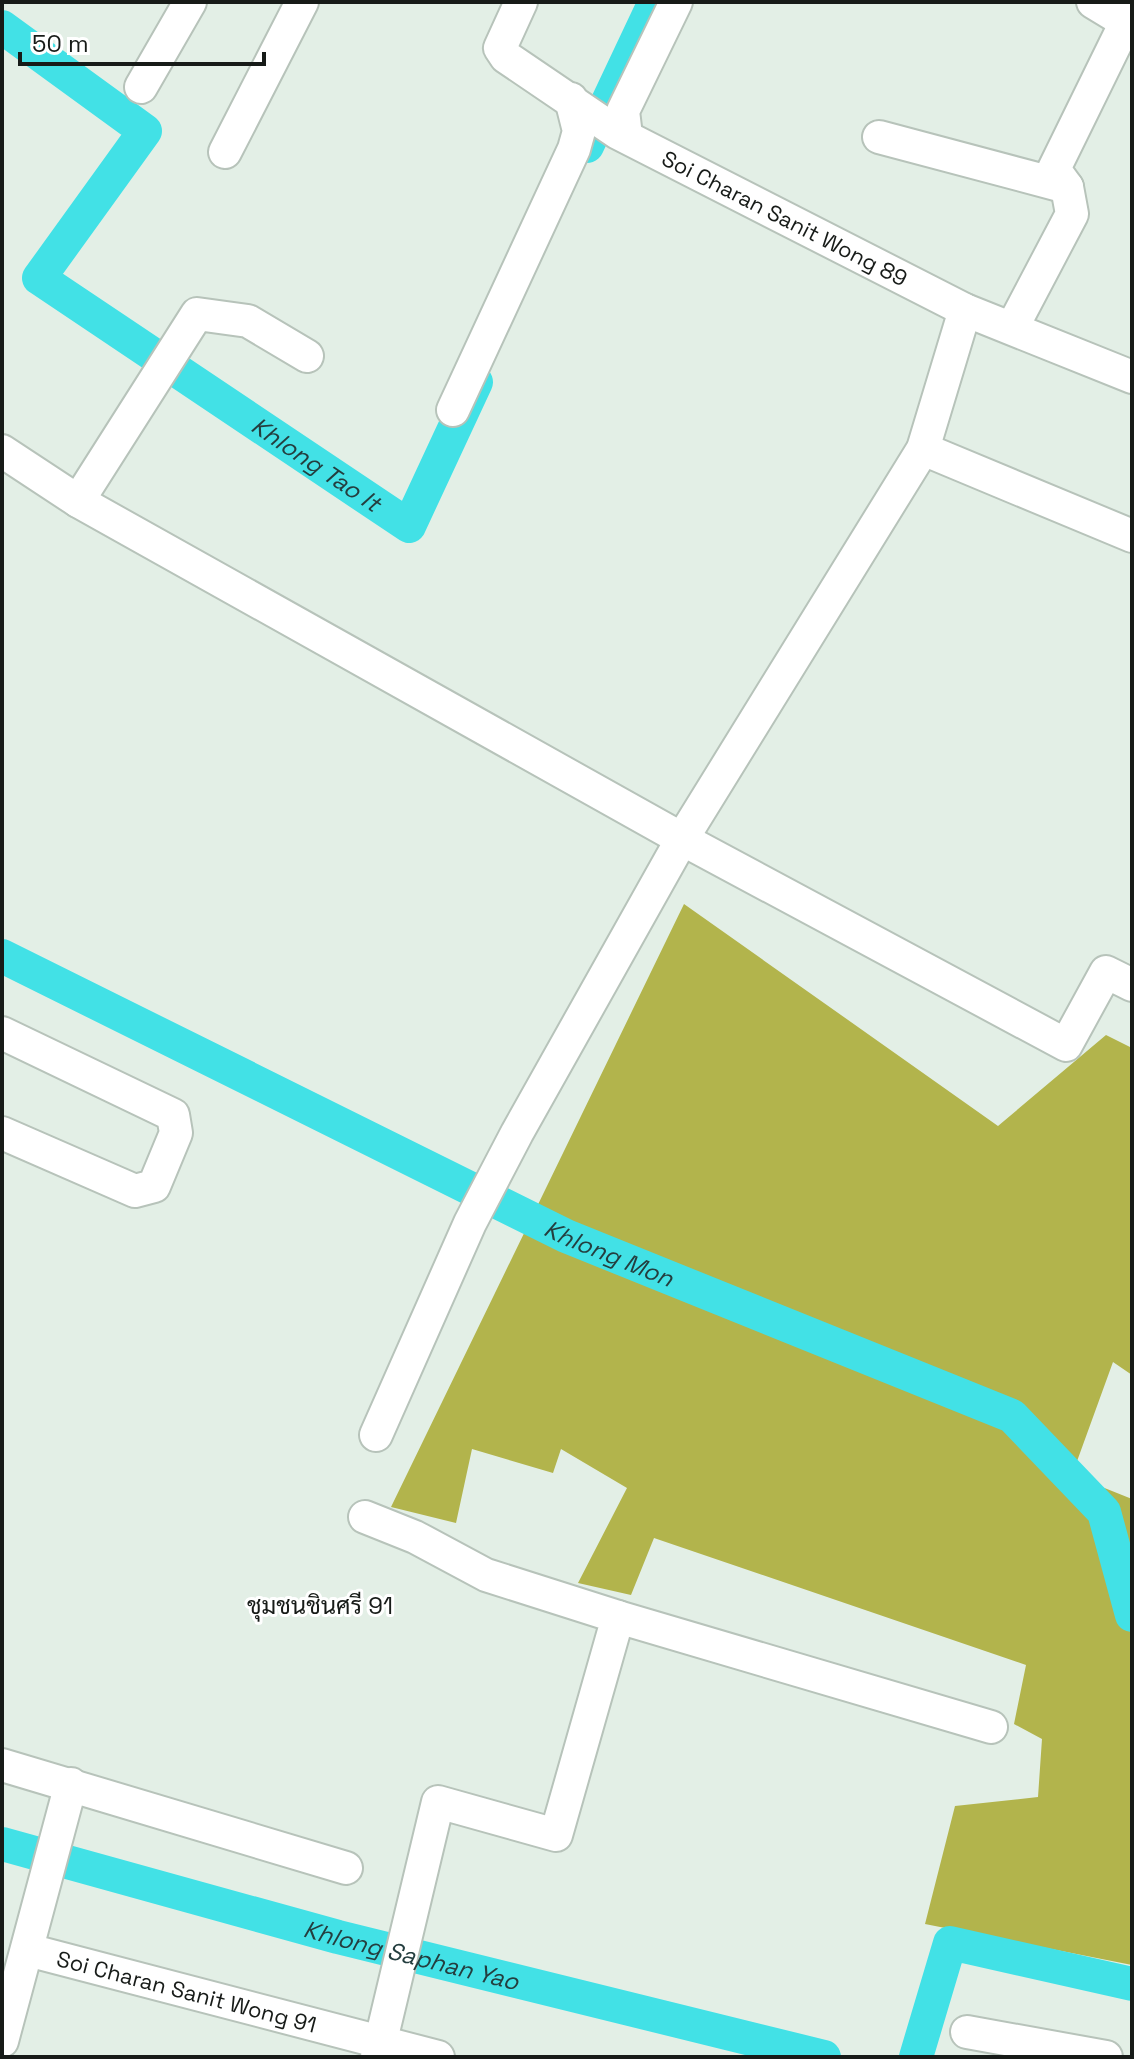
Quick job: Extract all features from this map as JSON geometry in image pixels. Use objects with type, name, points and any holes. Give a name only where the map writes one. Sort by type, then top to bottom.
[{"type":"street","points":[[141,87],[190,2]]},
{"type":"street","points":[[225,152],[302,2]]},
{"type":"street","name":"Soi Charan Sanit Wong 89","points":[[521,2],[500,48],[506,57],[622,134],[965,310],[1132,377]]},
{"type":"street","points":[[622,134],[623,111],[676,2]]},
{"type":"street","points":[[1012,328],[1072,214],[1067,187],[1054,169],[1129,16],[1093,2]]},
{"type":"street","points":[[453,410],[574,149],[579,131],[578,104]]},
{"type":"street","points":[[879,137],[1067,187]]},
{"type":"street","points":[[376,1435],[470,1223],[517,1133],[682,839],[923,449],[965,310]]},
{"type":"street","points":[[78,501],[197,314],[248,321],[307,356]]},
{"type":"street","points":[[923,449],[1132,536]]},
{"type":"street","points":[[2,451],[78,501],[682,839],[1066,1045],[1106,972],[1132,985]]},
{"type":"street","points":[[2,1033],[173,1115],[176,1133],[154,1186],[135,1191],[2,1133]]},
{"type":"street","points":[[365,1517],[415,1537],[486,1575],[991,1727]]},
{"type":"street","points":[[381,2041],[438,1802],[556,1835],[618,1617]]},
{"type":"street","points":[[2,1765],[346,1868]]},
{"type":"street","points":[[31,1938],[70,1787]]},
{"type":"street","name":"Soi Charan Sanit Wong 91","points":[[2,2041],[31,1938],[438,2057]]},
{"type":"street","points":[[967,2032],[1106,2057]]},
{"type":"shaded area","points":[[684,904],[998,1126],[1106,1035],[1132,1048],[1132,1375],[1113,1362],[1072,1475],[1132,1499],[1132,1965],[925,1924],[955,1806],[1038,1797],[1042,1739],[1014,1724],[1026,1665],[654,1538],[631,1595],[578,1583],[627,1488],[561,1449],[553,1473],[472,1449],[456,1523],[391,1507]]},
{"type":"waterway","name":"Khlong Tao It","points":[[587,146],[655,2]]},
{"type":"waterway","name":"Khlong Tao It","points":[[2,27],[145,131],[39,278],[409,526],[476,382]]},
{"type":"waterway","name":"Khlong Mon","points":[[2,956],[566,1236],[1012,1416],[1104,1512],[1132,1615]]},
{"type":"waterway","name":"Khlong Saphan Yao","points":[[2,1844],[338,1937],[824,2057]]},
{"type":"waterway","name":"Khlong Saphan Yao","points":[[916,2057],[950,1943],[1132,1984]]},
{"type":"district","name":"ชุมชนชินศรี 91","points":[[320,1605]]}]
